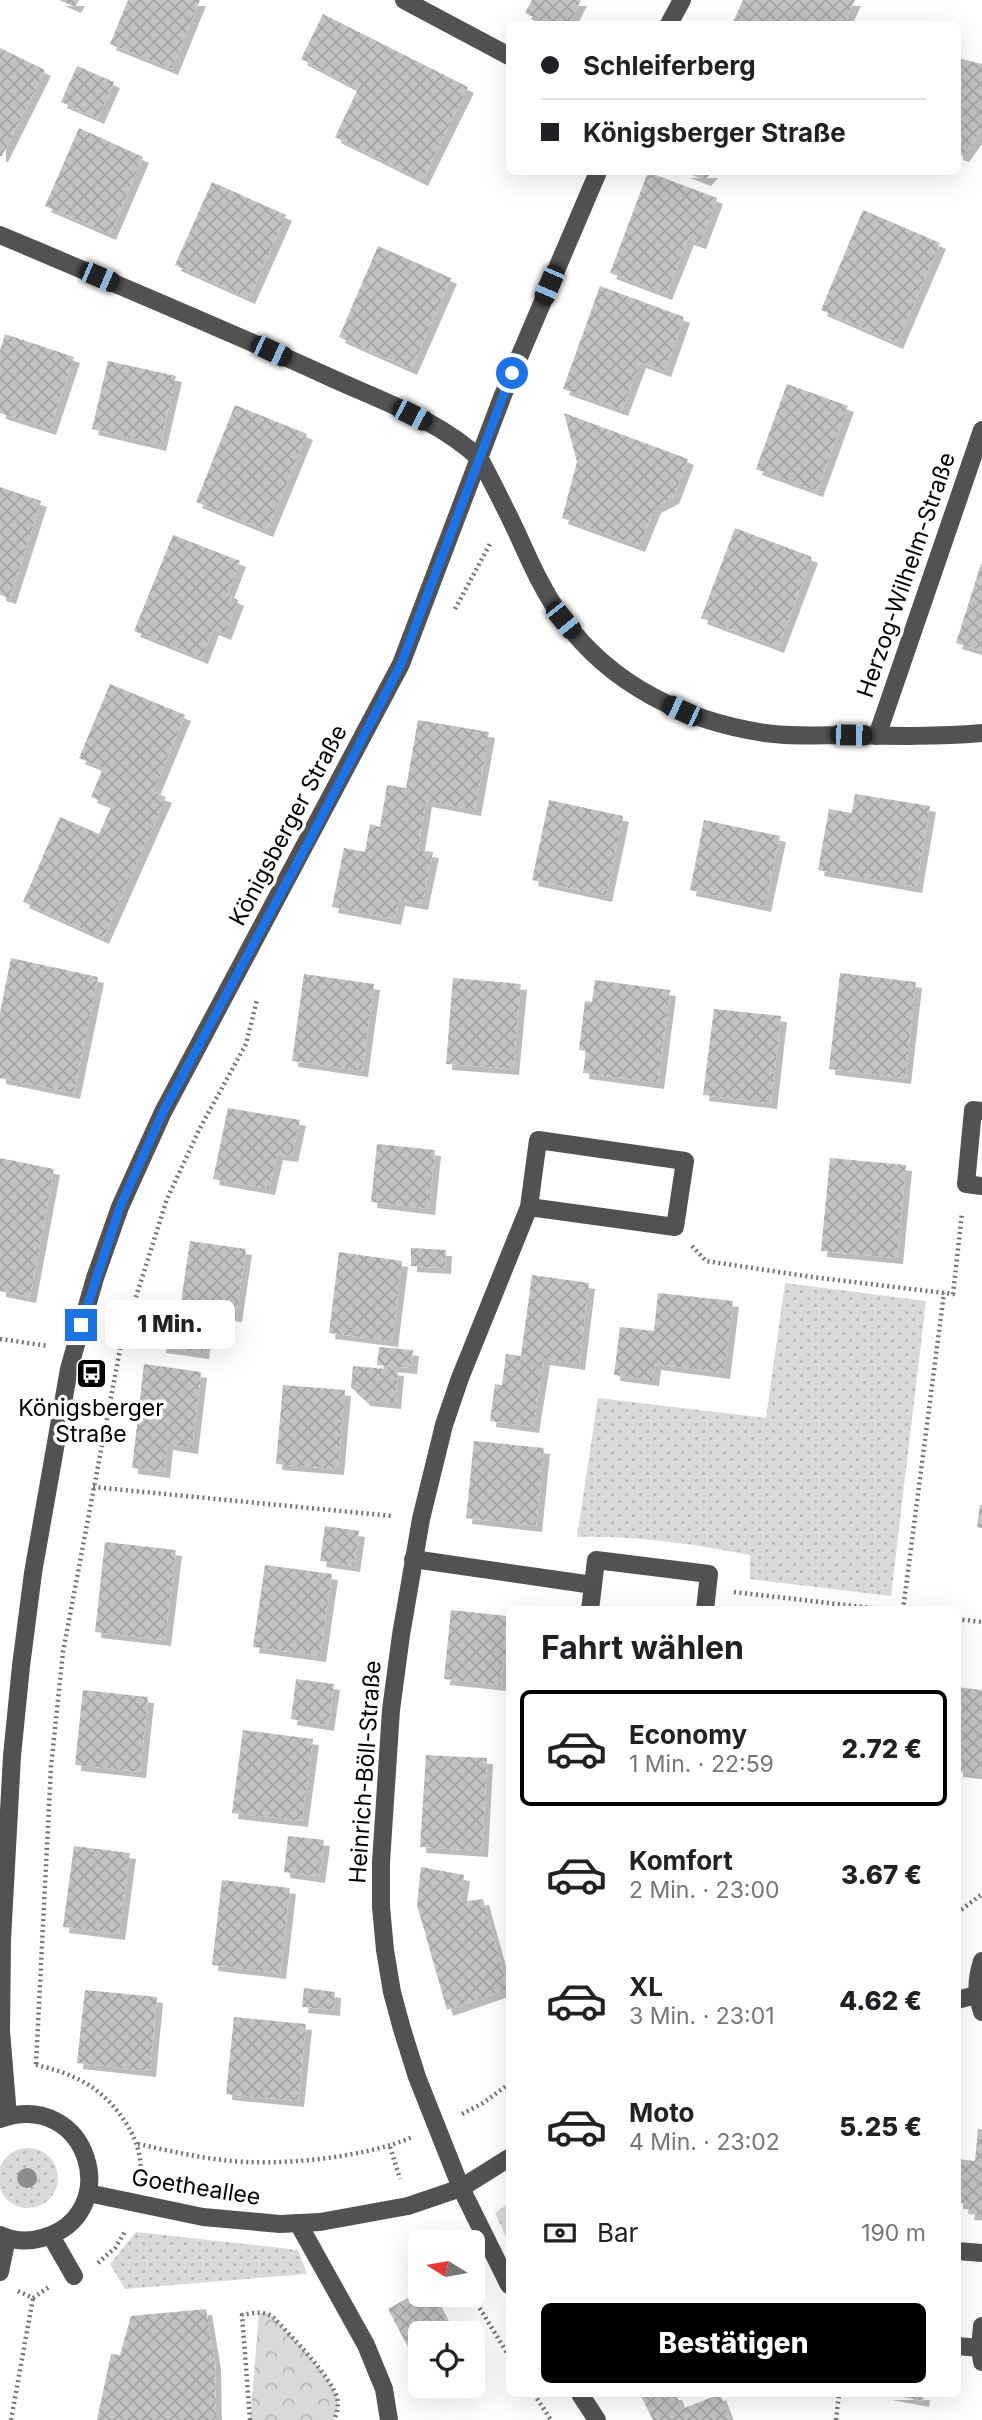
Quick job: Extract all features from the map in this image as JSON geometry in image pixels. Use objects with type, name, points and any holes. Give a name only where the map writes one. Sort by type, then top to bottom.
[{"type":"street","points":[[404,0],[506,54]]},
{"type":"street","points":[[671,21],[682,0]]},
{"type":"street","name":"Königsberger Straße","points":[[88,2193],[89,2165],[78,2138],[68,2128],[42,2115],[28,2113],[4,2117],[1,2031],[2,1940],[20,1666],[33,1573],[74,1349],[120,1207],[163,1112],[401,664],[503,395],[597,175]]},
{"type":"street","points":[[0,235],[271,351],[412,415],[464,444],[480,459],[545,593],[563,620],[598,659],[618,677],[641,692],[682,711],[733,727],[767,733],[877,736],[982,733]]},
{"type":"street","name":"Herzog-Wilhelm-Straße","points":[[877,736],[982,430]]},
{"type":"street","points":[[974,1185],[973,1110],[982,1111]]},
{"type":"street","name":"Heinrich-Böll-Straße","points":[[506,2279],[461,2188],[417,2077],[392,1992],[381,1907],[387,1761],[401,1635],[413,1559],[444,1425],[460,1378],[529,1207],[538,1140],[685,1161],[675,1227]]},
{"type":"street","points":[[529,1207],[675,1227]]},
{"type":"street","points":[[413,1559],[593,1585]]},
{"type":"street","points":[[590,1606],[596,1560],[709,1574],[706,1606]]},
{"type":"street","points":[[961,2001],[979,2004],[977,1976],[982,1961]]},
{"type":"street","name":"Goetheallee","points":[[88,2193],[203,2217],[253,2222],[320,2222],[408,2206],[461,2188],[506,2160]]},
{"type":"street","points":[[0,2272],[3,2236],[22,2241],[51,2236],[68,2225],[80,2211],[88,2193]]},
{"type":"street","points":[[298,2223],[366,2345],[384,2389],[389,2420]]},
{"type":"street","points":[[51,2236],[74,2276]]},
{"type":"street","points":[[961,2251],[982,2253]]},
{"type":"street","points":[[961,2348],[981,2355],[982,2326]]},
{"type":"street","points":[[582,2397],[597,2420]]},
{"type":"path","points":[[450,619],[506,510]]},
{"type":"path","points":[[36,2064],[51,1767],[63,1652],[121,1344],[167,1199],[200,1128],[246,1044],[258,995]]},
{"type":"path","points":[[675,1227],[706,1261],[812,1278],[953,1294],[974,1185]]},
{"type":"path","points":[[904,1606],[944,1293]]},
{"type":"path","points":[[0,1339],[74,1349]]},
{"type":"path","points":[[93,1487],[421,1519]]},
{"type":"path","points":[[708,1588],[856,1606]]},
{"type":"path","points":[[961,1619],[982,1622]]},
{"type":"path","points":[[961,1910],[982,1894]]},
{"type":"path","points":[[138,2144],[225,2161],[270,2162],[354,2154],[390,2147],[438,2127],[483,2103],[506,2086]]},
{"type":"path","points":[[11,2420],[33,2298]]},
{"type":"path","points":[[479,2307],[506,2351]]},
{"type":"path","points":[[250,2420],[242,2315],[267,2313],[333,2389],[338,2404],[334,2420]]},
{"type":"path","points":[[536,2397],[551,2420]]},
{"type":"path","points":[[836,2420],[839,2397]]},
{"type":"green space","points":[[785,1283],[926,1301],[891,1596],[750,1579],[750,1555],[729,1551],[642,1539],[577,1537],[598,1398],[766,1418]]},
{"type":"green space","points":[[22,2148],[34,2148],[45,2153],[58,2172],[58,2184],[53,2195],[34,2208],[22,2208],[11,2203],[-1,2187],[0,2166],[11,2153]]},
{"type":"green space","points":[[506,2205],[506,2237],[495,2213]]},
{"type":"green space","points":[[136,2232],[298,2250],[307,2274],[125,2289],[110,2264]]},
{"type":"green space","points":[[259,2313],[267,2313],[274,2318],[327,2379],[338,2401],[334,2420],[250,2420]]},
{"type":"building","points":[[59,0],[79,0],[75,7]]},
{"type":"building","points":[[128,0],[200,0],[172,69],[110,44]]},
{"type":"building","points":[[532,0],[581,0],[570,21],[542,21],[525,13]]},
{"type":"building","points":[[743,0],[855,0],[845,21],[733,21]]},
{"type":"building","points":[[323,14],[468,87],[422,180],[335,137],[358,89],[301,59]]},
{"type":"building","points":[[0,48],[45,70],[2,156],[0,156]]},
{"type":"building","points":[[961,59],[982,64],[982,130],[963,156]]},
{"type":"building","points":[[77,66],[114,82],[98,118],[61,102]]},
{"type":"building","points":[[79,128],[143,157],[110,234],[45,206]]},
{"type":"building","points":[[647,175],[656,175],[717,198],[700,243],[688,239],[666,294],[610,273]]},
{"type":"building","points":[[692,175],[709,175],[705,180]]},
{"type":"building","points":[[212,182],[286,215],[249,298],[175,265]]},
{"type":"building","points":[[863,210],[940,243],[897,343],[821,310]]},
{"type":"building","points":[[378,246],[451,278],[411,369],[339,337]]},
{"type":"building","points":[[600,286],[684,317],[665,371],[640,362],[622,410],[563,389]]},
{"type":"building","points":[[5,334],[74,357],[50,429],[0,413],[0,351]]},
{"type":"building","points":[[108,361],[176,376],[160,445],[92,429]]},
{"type":"building","points":[[787,384],[848,406],[817,491],[756,469]]},
{"type":"building","points":[[235,405],[307,434],[267,531],[196,502]]},
{"type":"building","points":[[564,413],[688,459],[673,498],[655,507],[639,546],[562,518],[577,462]]},
{"type":"building","points":[[0,487],[41,501],[10,598],[0,595]]},
{"type":"building","points":[[735,528],[812,557],[778,647],[701,618]]},
{"type":"building","points":[[173,535],[240,561],[227,595],[238,600],[225,634],[213,629],[202,658],[134,631]]},
{"type":"building","points":[[982,564],[982,651],[956,643]]},
{"type":"building","points":[[110,684],[185,715],[153,792],[166,797],[103,938],[23,902],[60,817],[99,834],[112,805],[91,797],[103,768],[79,758]]},
{"type":"building","points":[[418,720],[489,732],[475,810],[426,801],[418,850],[433,852],[422,904],[399,900],[395,919],[332,907],[344,848],[365,852],[370,824],[380,827],[387,785],[406,788]]},
{"type":"building","points":[[855,794],[930,806],[916,887],[818,870],[829,809],[852,813]]},
{"type":"building","points":[[549,800],[623,816],[606,896],[532,880]]},
{"type":"building","points":[[704,820],[780,836],[765,906],[690,890]]},
{"type":"building","points":[[11,958],[98,977],[74,1093],[0,1078],[0,1013]]},
{"type":"building","points":[[840,973],[916,982],[905,1078],[829,1069]]},
{"type":"building","points":[[304,974],[374,984],[362,1071],[292,1061]]},
{"type":"building","points":[[453,978],[521,984],[513,1069],[446,1064]]},
{"type":"building","points":[[595,980],[670,990],[658,1083],[583,1073],[586,1051],[579,1050],[585,1001],[592,1002]]},
{"type":"building","points":[[714,1009],[781,1016],[771,1103],[703,1095]]},
{"type":"building","points":[[228,1108],[300,1120],[292,1156],[277,1154],[269,1189],[213,1179]]},
{"type":"building","points":[[377,1144],[435,1150],[429,1209],[371,1202]]},
{"type":"building","points":[[0,1158],[54,1169],[30,1297],[0,1291]]},
{"type":"building","points":[[830,1158],[906,1165],[897,1258],[821,1251]]},
{"type":"building","points":[[190,1241],[246,1249],[236,1316],[208,1312],[203,1353],[160,1347],[166,1306],[180,1309]]},
{"type":"building","points":[[411,1248],[446,1250],[445,1268],[411,1266]]},
{"type":"building","points":[[339,1252],[402,1261],[392,1341],[329,1333]]},
{"type":"building","points":[[532,1275],[589,1283],[579,1364],[544,1359],[533,1427],[490,1421],[495,1384],[502,1385],[506,1354],[521,1356]]},
{"type":"building","points":[[658,1293],[733,1301],[724,1373],[655,1364],[653,1380],[614,1375],[620,1327],[654,1331]]},
{"type":"building","points":[[379,1347],[413,1350],[411,1368],[377,1365]]},
{"type":"building","points":[[144,1364],[201,1372],[192,1448],[167,1444],[164,1472],[132,1468]]},
{"type":"building","points":[[353,1366],[398,1370],[395,1403],[365,1400],[351,1387]]},
{"type":"building","points":[[283,1385],[345,1390],[338,1469],[276,1464]]},
{"type":"building","points":[[474,1441],[544,1448],[536,1526],[466,1518]]},
{"type":"building","points":[[982,1505],[982,1528],[977,1527]]},
{"type":"building","points":[[325,1526],[359,1531],[354,1566],[320,1561]]},
{"type":"building","points":[[105,1542],[176,1550],[165,1640],[95,1632]]},
{"type":"building","points":[[265,1565],[332,1574],[320,1656],[253,1647]]},
{"type":"building","points":[[451,1610],[506,1616],[506,1662],[503,1661],[501,1685],[444,1679]]},
{"type":"building","points":[[296,1679],[334,1684],[328,1725],[291,1719]]},
{"type":"building","points":[[961,1687],[982,1690],[982,1774],[961,1771]]},
{"type":"building","points":[[83,1690],[148,1697],[140,1772],[75,1765]]},
{"type":"building","points":[[243,1730],[313,1739],[302,1821],[232,1813]]},
{"type":"building","points":[[426,1755],[487,1758],[482,1851],[420,1847]]},
{"type":"building","points":[[288,1836],[324,1840],[319,1877],[284,1872]]},
{"type":"building","points":[[74,1846],[130,1853],[119,1934],[63,1927]]},
{"type":"building","points":[[421,1867],[464,1875],[460,1902],[483,1899],[506,1990],[447,2010],[417,1905]]},
{"type":"building","points":[[222,1880],[290,1888],[280,1973],[212,1965]]},
{"type":"building","points":[[304,1988],[335,1992],[334,2010],[302,2007]]},
{"type":"building","points":[[85,1990],[157,1997],[150,2071],[77,2063]]},
{"type":"building","points":[[234,2017],[306,2024],[298,2101],[226,2094]]},
{"type":"building","points":[[978,2129],[982,2130],[982,2215],[968,2214],[970,2204],[961,2203],[961,2159],[975,2161]]},
{"type":"building","points":[[408,2298],[408,2307],[439,2307],[446,2321],[408,2321],[408,2347],[388,2309]]},
{"type":"building","points":[[206,2309],[215,2363],[216,2420],[97,2420],[111,2354],[120,2355],[131,2316]]},
{"type":"building","points":[[642,2397],[677,2397],[682,2409],[712,2397],[721,2397],[730,2420],[653,2420]]},
{"type":"building","points":[[902,2397],[924,2397],[923,2401]]},
{"type":"place","name":"Königsberger Straße","points":[[91,1374]]},
{"type":"route","points":[[81,1325],[120,1207],[163,1112],[401,664],[512,373]]}]
